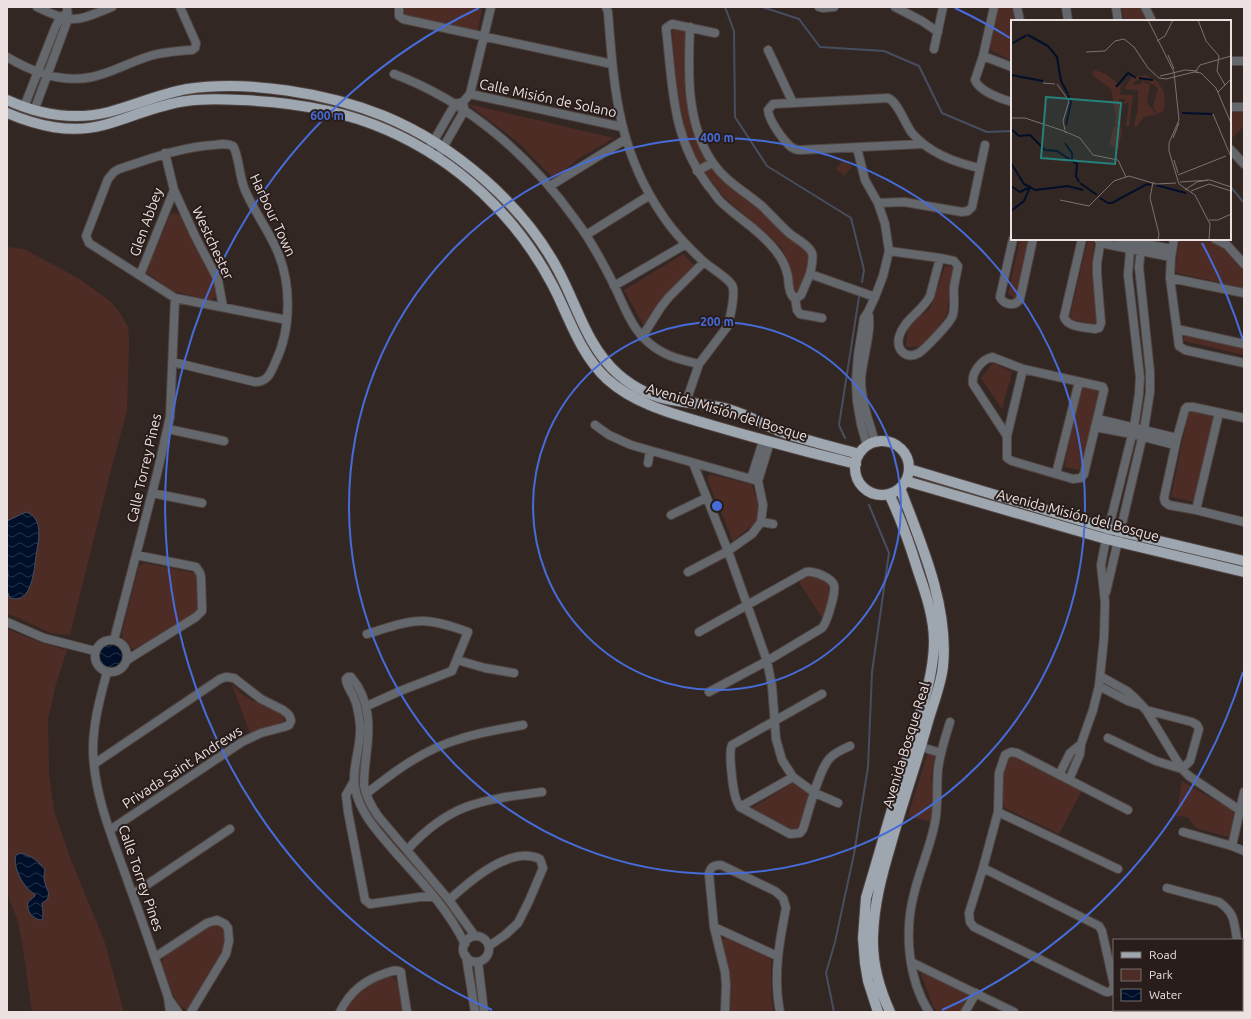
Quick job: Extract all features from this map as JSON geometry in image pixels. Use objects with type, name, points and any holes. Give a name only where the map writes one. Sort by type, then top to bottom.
[{"type":"main road","name":"Avenida Misión del Bosque","points":[[7,100],[29,109],[62,116],[92,115],[108,112],[164,94],[202,88],[238,86],[293,92],[325,98],[373,112],[401,124],[443,148],[471,168],[499,193],[541,242],[558,270],[600,356],[609,366],[633,385],[644,391],[669,400],[721,407],[740,412],[779,431],[859,454]]},
{"type":"main road","points":[[269,101],[293,92]]},
{"type":"main road","name":"Avenida Misión del Bosque","points":[[7,113],[46,126],[79,129],[102,125],[160,106],[186,101],[216,99],[269,101],[323,109],[358,119],[393,132],[438,157],[479,189],[501,211],[532,249],[552,284],[585,353],[598,370],[625,393],[646,404],[766,441],[856,464]]},
{"type":"main road","points":[[766,441],[775,437],[796,436]]},
{"type":"main road","points":[[884,441],[897,446],[906,456],[909,469],[903,484],[889,494],[881,495],[873,493],[865,489],[859,482],[856,473],[856,464],[859,454],[871,444],[884,441]]},
{"type":"main road","name":"Avenida Misión del Bosque","points":[[909,469],[1109,529],[1244,561]]},
{"type":"main road","name":"Avenida Misión del Bosque","points":[[903,484],[1106,539],[1244,572]]},
{"type":"main road","name":"Avenida Bosque Real","points":[[878,1012],[868,981],[865,963],[863,938],[867,893],[921,746],[943,667],[944,634],[939,606],[903,484]]},
{"type":"main road","name":"Avenida Bosque Real","points":[[889,494],[910,545],[928,602],[933,623],[934,642],[933,664],[928,690],[893,820],[874,913],[874,955],[883,998],[890,1012]]},
{"type":"street","points":[[37,7],[66,14],[77,20],[112,7]]},
{"type":"street","points":[[7,58],[38,72],[68,78],[91,77],[147,57],[168,52],[192,50],[195,48],[196,43],[180,7]]},
{"type":"street","points":[[399,7],[399,16],[403,19],[612,64]]},
{"type":"street","points":[[428,151],[433,142],[470,94],[491,7]]},
{"type":"street","points":[[606,7],[608,12],[617,102],[622,127],[634,163],[650,196],[666,220],[686,244],[704,262],[730,282],[733,292],[726,327],[699,364],[686,402]]},
{"type":"street","points":[[819,7],[834,7]]},
{"type":"street","points":[[898,7],[938,32]]},
{"type":"street","points":[[934,49],[943,7]]},
{"type":"street","points":[[994,7],[983,56],[975,78],[980,87],[996,96],[1011,102]]},
{"type":"street","points":[[1017,7],[1020,20]]},
{"type":"street","points":[[1066,7],[1068,20]]},
{"type":"street","points":[[1116,7],[1118,20]]},
{"type":"street","points":[[1145,7],[1152,20]]},
{"type":"street","points":[[29,109],[38,72],[66,14]]},
{"type":"street","points":[[29,109],[48,74],[66,14]]},
{"type":"street","points":[[715,33],[672,24],[666,28],[671,86],[684,144],[698,171],[720,200],[764,238],[773,248],[783,264],[788,276],[790,292],[795,298],[796,310],[800,314],[822,318]]},
{"type":"street","points":[[690,27],[690,83],[693,116],[701,141],[712,163],[732,184],[762,207],[788,232],[810,250],[813,259],[810,274],[801,295],[795,298]]},
{"type":"street","points":[[768,50],[793,103]]},
{"type":"street","points":[[983,56],[1011,67]]},
{"type":"street","points":[[1231,61],[1244,61]]},
{"type":"street","points":[[394,74],[422,85],[461,106],[518,153],[550,186],[586,235],[614,286],[628,317],[642,337],[672,357],[699,364]]},
{"type":"street","name":"Calle Misión de Solano","points":[[470,94],[622,127]]},
{"type":"street","points":[[922,144],[800,150],[791,147],[772,122],[769,117],[768,110],[774,104],[888,98],[892,101],[911,132],[922,144],[946,157],[979,168]]},
{"type":"street","points":[[438,157],[461,106]]},
{"type":"street","points":[[1231,107],[1244,107]]},
{"type":"street","points":[[550,186],[626,139]]},
{"type":"street","name":"Harbour Town","points":[[173,362],[255,382],[264,381],[268,378],[283,343],[287,320],[286,290],[282,263],[275,246],[245,190],[233,146],[225,144],[210,145],[165,154],[119,169],[111,175],[86,236],[88,243],[175,298]]},
{"type":"street","points":[[878,203],[897,202],[962,212],[968,211],[972,207],[985,145]]},
{"type":"street","points":[[857,148],[865,180],[878,203],[885,224],[888,251],[883,276],[868,312],[870,321],[859,381],[871,444]]},
{"type":"street","points":[[1231,150],[1244,164]]},
{"type":"street","name":"Glen Abbey","points":[[140,275],[174,190],[165,154]]},
{"type":"street","points":[[698,171],[712,163]]},
{"type":"street","name":"Westchester","points":[[174,190],[195,236],[218,280],[223,307]]},
{"type":"street","points":[[586,235],[650,196]]},
{"type":"street","points":[[1013,240],[1000,297],[1004,302],[1013,304],[1018,302],[1020,299],[1033,240]]},
{"type":"street","points":[[1082,240],[1064,317],[1066,321],[1071,324],[1095,329],[1099,328],[1101,323],[1097,274],[1099,240],[1141,244],[1172,253]]},
{"type":"street","points":[[1174,240],[1170,278],[1179,344],[1183,350],[1244,364]]},
{"type":"street","points":[[1217,240],[1227,245],[1244,264]]},
{"type":"street","points":[[1068,780],[1079,758],[1081,744],[1093,710],[1100,676],[1104,637],[1105,602],[1101,565],[1133,430],[1139,394],[1140,377],[1128,275],[1130,243]]},
{"type":"street","points":[[614,286],[686,244]]},
{"type":"street","points":[[1105,602],[1110,574],[1143,433],[1150,392],[1150,372],[1139,267],[1141,244]]},
{"type":"street","points":[[888,251],[940,258],[954,261],[958,266],[954,285],[953,316],[945,328],[919,353],[910,355],[905,354],[899,349],[899,338],[905,324],[927,302],[940,258]]},
{"type":"street","points":[[642,337],[669,297],[704,262]]},
{"type":"street","points":[[810,274],[875,297]]},
{"type":"street","points":[[1170,278],[1244,293]]},
{"type":"street","points":[[175,298],[287,320]]},
{"type":"street","name":"Calle Torrey Pines","points":[[114,640],[168,430],[171,404],[175,298]]},
{"type":"street","points":[[1177,329],[1244,344]]},
{"type":"street","points":[[1007,436],[974,384],[974,372],[985,360],[992,357],[1023,369],[1079,382],[1100,385],[1104,390],[1083,476],[1075,479],[1008,460],[1006,454],[1007,436],[1023,369]]},
{"type":"street","points":[[1056,474],[1079,382]]},
{"type":"street","points":[[1244,418],[1187,407],[1183,414],[1176,442],[1164,500],[1169,505],[1244,522]]},
{"type":"street","points":[[1196,510],[1219,413]]},
{"type":"street","points":[[1096,423],[1133,430],[1176,442]]},
{"type":"street","points":[[595,425],[609,435],[631,445],[755,480]]},
{"type":"street","points":[[168,430],[224,440]]},
{"type":"street","points":[[688,572],[728,551],[752,534],[761,522],[763,505],[755,480],[766,441]]},
{"type":"street","points":[[648,463],[650,451]]},
{"type":"street","points":[[694,463],[706,498],[728,551],[767,661],[772,686],[776,739],[782,760],[793,777],[815,793],[838,803]]},
{"type":"street","points":[[152,493],[202,503]]},
{"type":"street","points":[[671,515],[706,498]]},
{"type":"street","points":[[761,522],[774,524]]},
{"type":"street","points":[[127,660],[196,617],[202,611],[201,577],[196,567],[136,555]]},
{"type":"street","points":[[699,632],[806,572],[813,572],[830,580],[833,584],[834,589],[825,625],[767,661],[709,692]]},
{"type":"street","points":[[367,634],[402,624],[422,621],[450,626],[468,632],[452,671],[400,691],[367,706]]},
{"type":"street","points":[[7,622],[44,638],[96,652]]},
{"type":"street","points":[[114,640],[118,641],[125,647],[128,656],[125,666],[120,670],[107,672],[97,664],[95,656],[98,647],[104,641],[114,640]]},
{"type":"street","points":[[457,660],[484,668],[514,673]]},
{"type":"street","name":"Calle Torrey Pines","points":[[107,672],[95,718],[93,740],[94,764],[98,790],[110,830],[168,997],[170,1012]]},
{"type":"street","points":[[1100,676],[1134,696],[1143,707],[1182,769],[1189,776],[1197,783],[1242,811]]},
{"type":"street","name":"Privada Saint Andrews","points":[[94,764],[213,684],[226,677],[234,678],[261,699],[283,710],[290,717],[291,721],[289,725],[256,735],[242,742],[110,830]]},
{"type":"street","points":[[434,897],[420,897],[370,904],[365,900],[346,795],[354,781],[361,734],[354,697],[346,681],[348,677],[353,678],[367,706],[369,726],[364,778],[366,794],[369,802],[378,816],[450,900],[475,936]]},
{"type":"street","points":[[1098,686],[1128,701],[1192,722],[1198,726],[1199,729],[1190,761],[1182,769]]},
{"type":"street","points":[[822,694],[731,747],[730,754],[734,791],[737,802],[740,807],[790,834],[798,834],[803,829],[822,771],[829,758],[850,746]]},
{"type":"street","points":[[929,1012],[920,995],[911,962],[909,941],[910,919],[913,895],[934,827],[937,805],[938,769],[950,722]]},
{"type":"street","points":[[366,794],[398,769],[439,746],[473,735],[523,725]]},
{"type":"street","points":[[1108,738],[1156,761],[1182,769]]},
{"type":"street","points":[[1059,775],[1070,753],[1081,744]]},
{"type":"street","points":[[921,746],[941,753]]},
{"type":"street","points":[[1113,988],[1112,990],[1106,992],[972,925],[970,922],[969,913],[998,812],[999,773],[1003,758],[1007,754],[1011,752],[1017,753],[1128,810]]},
{"type":"street","points":[[740,807],[793,777]]},
{"type":"street","points":[[354,781],[361,806],[369,820],[454,922],[465,944]]},
{"type":"street","points":[[407,850],[431,827],[457,811],[488,800],[542,792]]},
{"type":"street","points":[[1232,846],[1242,811],[1244,792]]},
{"type":"street","points":[[998,812],[1118,869]]},
{"type":"street","points":[[133,894],[230,829]]},
{"type":"street","points":[[1183,832],[1232,846],[1244,851]]},
{"type":"street","points":[[450,900],[482,873],[500,863],[524,856],[531,856],[540,860],[543,868],[523,915],[512,930],[489,946]]},
{"type":"street","points":[[725,1012],[725,972],[714,927],[709,874],[713,866],[721,865],[775,891],[785,902],[786,908],[777,956],[778,1002],[780,1012]]},
{"type":"street","points":[[983,868],[1099,926],[1102,931],[1113,980]]},
{"type":"street","points":[[1167,888],[1219,902],[1226,907],[1233,918],[1237,939]]},
{"type":"street","points":[[155,957],[207,923],[217,920],[226,924],[228,928],[229,941],[226,954],[192,1012]]},
{"type":"street","points":[[714,927],[777,956]]},
{"type":"street","points":[[466,956],[469,959],[478,962],[486,958],[489,946],[484,938],[475,936],[467,940],[464,952],[466,956],[475,1012]]},
{"type":"street","points":[[478,962],[484,1012]]},
{"type":"street","points":[[911,962],[1014,1012]]},
{"type":"street","points":[[340,1012],[348,998],[360,986],[371,979],[396,970],[398,970],[401,974],[407,1012]]},
{"type":"street","points":[[966,1012],[976,993]]},
{"type":"street","name":"Calle Torrey Pines","points":[[168,997],[178,1012]]},
{"type":"green space","points":[[403,7],[482,7],[477,35],[402,19]]},
{"type":"green space","points":[[998,7],[1012,7],[1016,20],[1011,20],[1011,60],[991,50],[990,45]]},
{"type":"green space","points":[[1122,7],[1140,7],[1146,20],[1124,20]]},
{"type":"green space","points":[[675,28],[686,30],[688,32],[688,103],[694,135],[705,158],[705,162],[703,163],[699,163],[689,144],[680,116],[676,88],[672,30]]},
{"type":"green space","points":[[468,104],[614,138],[578,159],[554,179],[519,143]]},
{"type":"green space","points":[[1231,111],[1244,111],[1244,126],[1231,139]]},
{"type":"green space","points":[[843,160],[852,167],[844,176],[836,169]]},
{"type":"green space","points":[[709,168],[734,190],[761,209],[807,250],[810,256],[799,295],[795,293],[791,268],[781,247],[722,195],[706,174],[706,171]]},
{"type":"green space","points":[[173,213],[181,216],[195,246],[213,278],[217,295],[215,298],[209,300],[173,291],[145,270],[165,228],[169,216]]},
{"type":"green space","points":[[1020,240],[1029,240],[1017,299],[1008,294]]},
{"type":"green space","points":[[1088,240],[1094,240],[1093,279],[1098,319],[1095,324],[1074,320],[1070,316]]},
{"type":"green space","points":[[1179,240],[1214,241],[1226,248],[1244,270],[1244,288],[1177,273],[1175,269]]},
{"type":"green space","points":[[7,247],[24,249],[78,278],[110,301],[120,313],[128,327],[127,410],[70,635],[51,633],[7,614]]},
{"type":"green space","points":[[683,254],[696,267],[645,328],[624,290]]},
{"type":"green space","points":[[945,266],[954,267],[947,314],[925,346],[906,347],[908,325],[930,309]]},
{"type":"green space","points":[[1183,333],[1244,346],[1244,355],[1184,341]]},
{"type":"green space","points":[[993,363],[1012,372],[1002,409],[981,378]]},
{"type":"green space","points":[[1083,385],[1098,388],[1099,391],[1082,467],[1079,470],[1065,467],[1065,462]]},
{"type":"green space","points":[[1189,409],[1216,415],[1196,502],[1171,497]]},
{"type":"green space","points":[[710,474],[752,485],[759,506],[756,522],[733,541],[707,479]]},
{"type":"green space","points":[[145,563],[194,573],[198,577],[198,607],[194,613],[139,649],[136,649],[127,645],[123,639],[122,632],[139,566]]},
{"type":"green space","points":[[810,575],[824,580],[830,585],[831,591],[823,619],[799,582]]},
{"type":"green space","points":[[7,629],[42,643],[67,650],[56,684],[48,719],[49,774],[54,811],[71,860],[104,940],[124,1012],[32,1012],[17,918],[7,894]]},
{"type":"green space","points":[[231,683],[242,694],[253,701],[283,715],[284,720],[281,724],[265,727],[250,733]]},
{"type":"green space","points":[[928,752],[935,754],[936,758],[931,777],[934,794],[933,811],[930,822],[908,816]]},
{"type":"green space","points":[[1012,756],[1082,790],[1059,834],[1005,808],[1001,789],[1003,773],[1008,760]]},
{"type":"green space","points":[[1182,781],[1231,810],[1234,814],[1230,835],[1228,837],[1196,828],[1188,817],[1176,816]]},
{"type":"green space","points":[[794,782],[808,793],[809,797],[799,827],[794,830],[750,809]]},
{"type":"green space","points":[[220,924],[226,936],[225,943],[219,958],[207,976],[197,1000],[191,1008],[187,1010],[177,1002],[170,989],[162,962],[165,955],[207,928]]},
{"type":"green space","points":[[725,937],[767,956],[771,960],[771,996],[774,1012],[730,1012],[729,976],[721,942]]},
{"type":"green space","points":[[924,971],[967,992],[968,998],[962,1012],[938,1012],[934,1008],[921,975]]},
{"type":"green space","points":[[393,977],[397,981],[404,1012],[346,1012],[362,989],[380,979]]},
{"type":"water","points":[[26,512],[32,515],[36,520],[39,531],[33,577],[27,591],[23,596],[17,599],[10,598],[7,591],[7,521]]},
{"type":"water","points":[[110,643],[119,647],[123,656],[119,665],[110,669],[101,665],[97,656],[101,647]]},
{"type":"water","points":[[21,853],[34,859],[45,870],[44,880],[49,894],[47,900],[42,903],[42,920],[33,917],[28,909],[28,902],[35,896],[35,894],[23,883],[17,871],[15,860],[16,855]]},
{"type":"waterway","points":[[725,7],[734,31],[735,117],[767,166],[851,218],[864,270],[862,282]]},
{"type":"waterway","points":[[762,7],[799,19],[820,47],[884,51],[919,66],[942,113],[987,132],[1011,131]]},
{"type":"waterway","points":[[1231,187],[1244,203]]},
{"type":"waterway","points":[[845,438],[839,425],[859,297]]},
{"type":"waterway","points":[[834,1012],[826,973],[835,942],[854,854],[868,767],[872,672],[889,553],[869,505]]}]
